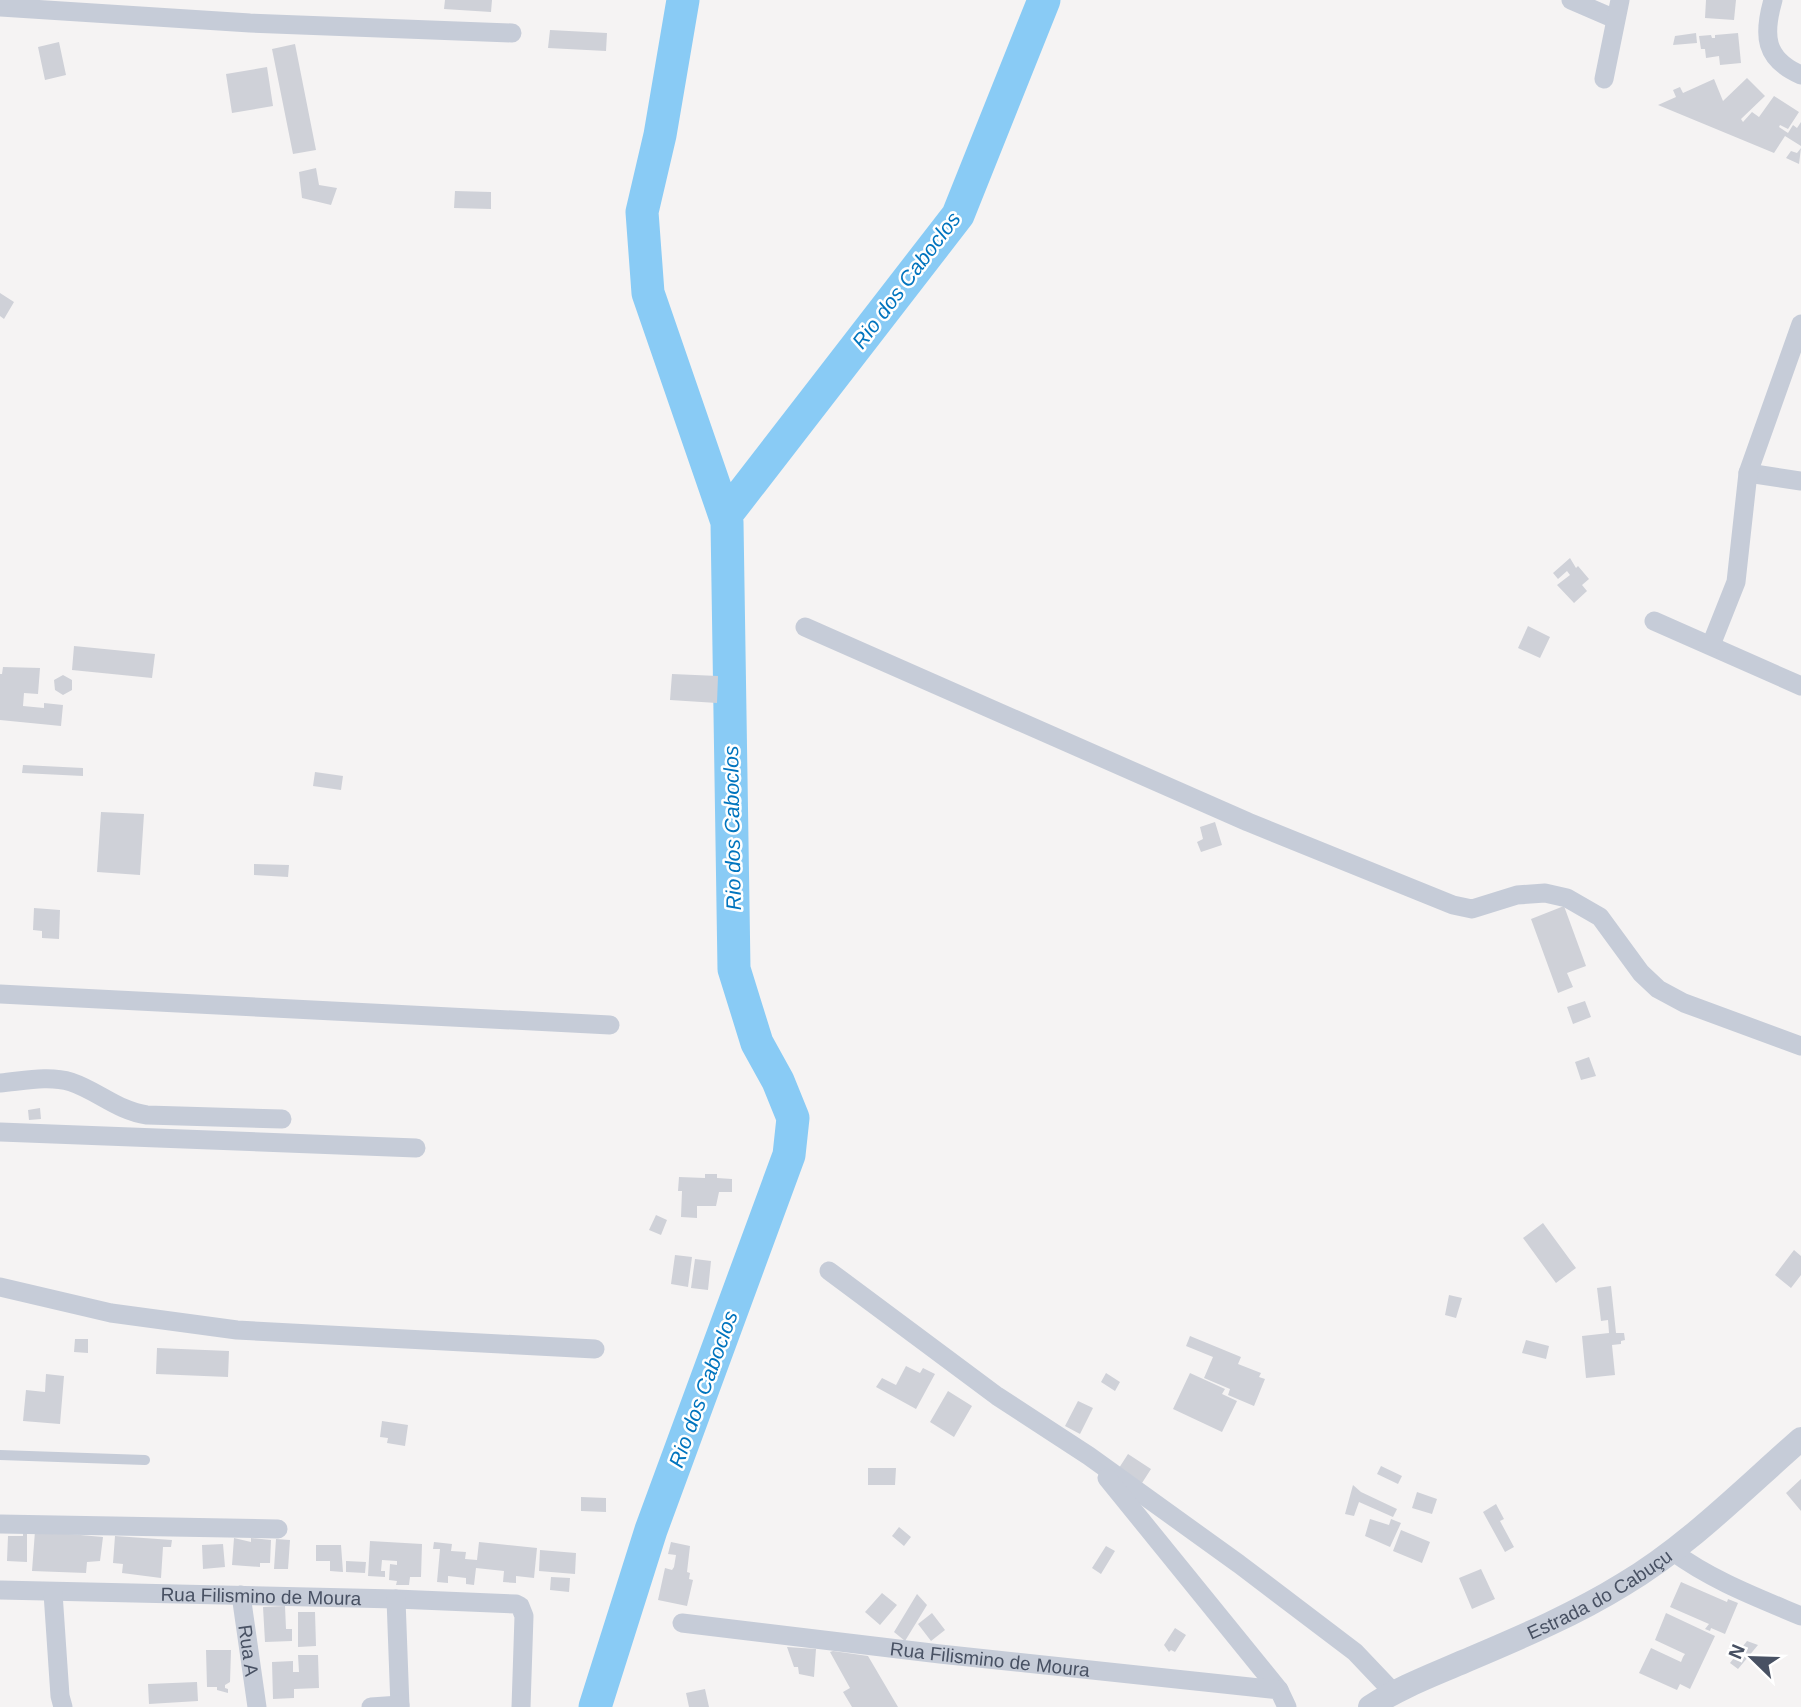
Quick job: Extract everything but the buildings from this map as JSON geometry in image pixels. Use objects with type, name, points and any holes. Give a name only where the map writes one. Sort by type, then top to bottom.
[{"type":"street","points":[[1571,0],[1618,10],[1604,79]]},
{"type":"street","points":[[1773,0],[1767,22],[1767,39],[1773,54],[1785,68],[1801,75]]},
{"type":"street","points":[[0,6],[250,23],[512,33]]},
{"type":"street","points":[[1711,645],[1736,582],[1748,473],[1801,324]]},
{"type":"street","points":[[1748,473],[1801,481]]},
{"type":"street","points":[[1654,621],[1801,686]]},
{"type":"street","points":[[804,627],[1248,822],[1453,905],[1472,909],[1517,895],[1545,893],[1567,898],[1600,918],[1641,973],[1658,989],[1684,1003],[1801,1046]]},
{"type":"street","points":[[0,994],[610,1025]]},
{"type":"street","points":[[0,1083],[57,1079],[74,1083],[130,1112],[147,1115],[282,1119]]},
{"type":"street","points":[[0,1132],[416,1148]]},
{"type":"street","points":[[829,1271],[997,1396],[1089,1456],[1355,1652],[1393,1692]]},
{"type":"street","points":[[0,1287],[111,1313],[237,1330],[595,1349]]},
{"type":"street","name":"Estrada do Cabuçu","points":[[1370,1707],[1393,1692],[1572,1612],[1624,1584],[1672,1551],[1801,1439]]},
{"type":"street","points":[[1089,1456],[1283,1698]]},
{"type":"street","points":[[0,1524],[278,1529]]},
{"type":"street","points":[[1672,1551],[1693,1567],[1723,1583],[1801,1616]]},
{"type":"street","name":"Rua Filismino de Moura","points":[[0,1590],[396,1599],[520,1606],[524,1616],[521,1707]]},
{"type":"street","points":[[53,1592],[63,1707]]},
{"type":"street","name":"Rua A","points":[[241,1595],[257,1707]]},
{"type":"street","points":[[371,1707],[400,1706],[396,1599]]},
{"type":"street","name":"Rua Filismino de Moura","points":[[682,1623],[1283,1698]]},
{"type":"lane","points":[[0,1455],[145,1460]]},
{"type":"waterway","name":"Rio dos Caboclos","points":[[595,1707],[651,1530],[789,1155],[793,1118],[778,1081],[757,1043],[734,969],[727,522],[648,293],[642,212],[660,135],[683,0]]},
{"type":"waterway","name":"Rio dos Caboclos","points":[[726,515],[958,215],[1044,0]]}]
